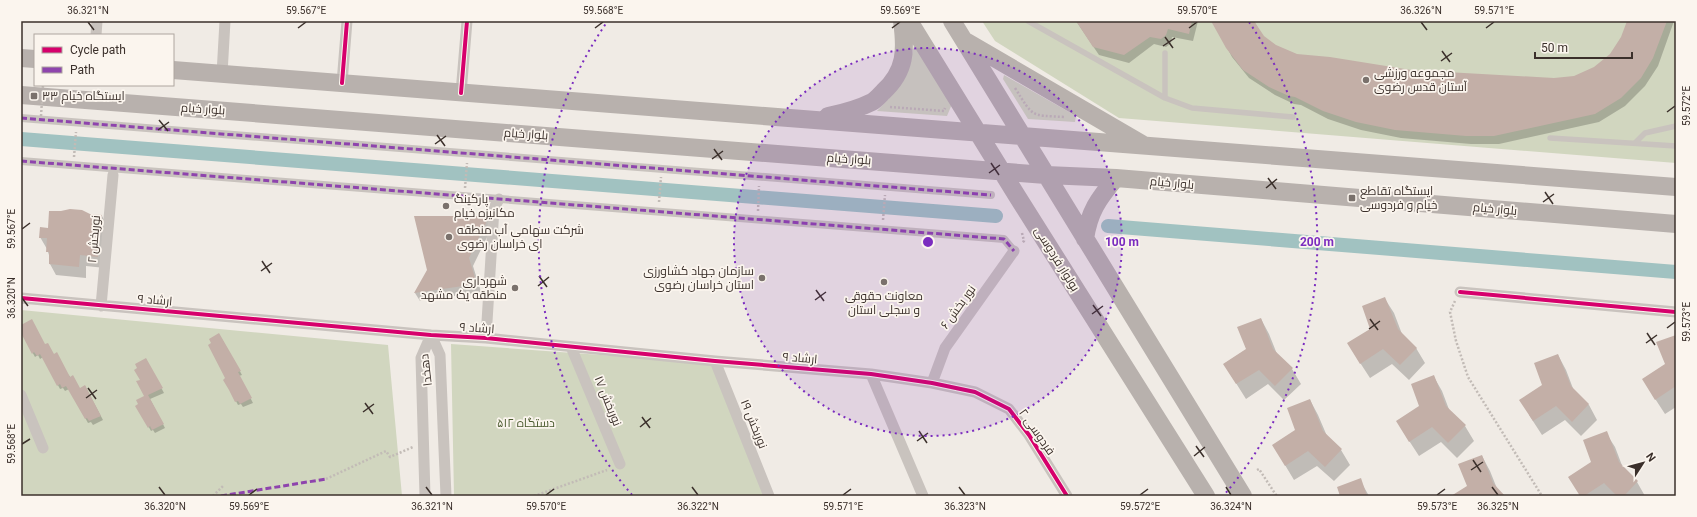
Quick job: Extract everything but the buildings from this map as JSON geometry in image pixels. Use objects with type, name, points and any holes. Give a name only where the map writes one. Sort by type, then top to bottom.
[{"type":"main road","points":[[809,120],[853,110],[874,101],[888,87],[899,71],[904,56],[905,42],[902,21]]},
{"type":"main road","name":"بولوار فردوسی","points":[[909,21],[1001,171],[1206,496]]},
{"type":"main road","points":[[952,21],[1243,496]]},
{"type":"main road","points":[[964,41],[1146,146]]},
{"type":"main road","points":[[21,58],[34,59]]},
{"type":"main road","points":[[174,70],[1676,187]]},
{"type":"main road","name":"بلوار خیام","points":[[21,95],[1046,175],[1116,178],[1676,224]]},
{"type":"main road","points":[[1086,239],[1087,223],[1093,208],[1102,194],[1116,178]]},
{"type":"street","points":[[96,34],[97,21]]},
{"type":"street","points":[[222,74],[225,21]]},
{"type":"street","points":[[342,83],[347,21]]},
{"type":"street","points":[[461,93],[467,21]]},
{"type":"street","points":[[21,118],[991,195]]},
{"type":"street","points":[[21,161],[1004,239],[1014,251]]},
{"type":"street","name":"نوربخش ۲","points":[[101,306],[113,175]]},
{"type":"street","points":[[486,338],[494,208],[499,199]]},
{"type":"street","name":"نور بخش ۶","points":[[932,383],[945,348],[1014,251]]},
{"type":"street","points":[[1460,292],[1676,312]]},
{"type":"street","name":"ارشاد ۹","points":[[21,298],[486,338],[714,361],[871,374],[932,383]]},
{"type":"street","name":"دهخدا","points":[[425,496],[421,358],[431,334]]},
{"type":"street","name":"دهخدا","points":[[431,334],[440,356],[446,496]]},
{"type":"street","name":"نوربخش ۱۷","points":[[572,347],[620,464]]},
{"type":"street","name":"نوربخش ۱۹","points":[[714,361],[769,496]]},
{"type":"street","points":[[871,374],[923,496]]},
{"type":"street","name":"فردوسی ۲","points":[[932,383],[975,392],[1009,409],[1030,435],[1067,496]]},
{"type":"street","points":[[21,395],[43,448]]},
{"type":"lane","points":[[1028,21],[1165,98],[1192,108],[1293,117]]},
{"type":"lane","points":[[1165,53],[1165,98]]},
{"type":"lane","points":[[1635,143],[1645,133],[1676,126]]},
{"type":"lane","points":[[1550,138],[1676,146]]},
{"type":"path","points":[[40,116],[43,86]]},
{"type":"path","points":[[874,101],[890,107],[944,111],[946,105]]},
{"type":"path","points":[[73,165],[76,123]]},
{"type":"path","points":[[465,196],[468,154]]},
{"type":"path","points":[[659,211],[662,169]]},
{"type":"path","points":[[757,219],[760,177]]},
{"type":"path","points":[[882,229],[886,187]]},
{"type":"path","points":[[1460,292],[1450,312],[1456,341],[1468,376],[1542,496]]},
{"type":"path","points":[[326,479],[386,451],[390,457],[423,443]]},
{"type":"path","points":[[1257,470],[1259,468],[1274,495]]},
{"type":"path","points":[[534,496],[607,470]]},
{"type":"path","points":[[213,496],[223,486]]},
{"type":"green space","name":"مجموعه ورزشی آستان قدس رضوی","points":[[982,21],[1676,21],[1676,163],[1119,118],[995,41]]},
{"type":"green space","points":[[914,44],[952,104],[947,116],[877,111],[891,96],[902,80],[912,54]]},
{"type":"green space","points":[[1004,75],[1076,116],[1075,122],[1028,119],[1003,79]]},
{"type":"green space","points":[[21,310],[388,345],[402,496],[21,496]]},
{"type":"green space","name":"۵۱۲ دستگاه","points":[[451,344],[711,363],[767,496],[454,496]]},
{"type":"waterway","points":[[21,139],[996,216]]},
{"type":"waterway","points":[[1108,226],[1676,272]]},
{"type":"marked path","points":[[21,118],[991,195]]},
{"type":"marked path","points":[[21,161],[1004,239],[1014,251]]},
{"type":"marked path","points":[[221,496],[326,479]]},
{"type":"cycle path","points":[[342,83],[347,21]]},
{"type":"cycle path","points":[[461,93],[467,21]]},
{"type":"cycle path","points":[[1460,292],[1676,312]]},
{"type":"cycle path","points":[[21,298],[431,335],[486,338],[715,361],[871,374],[932,383],[975,392],[1009,409],[1029,435],[1067,496]]},
{"type":"place","name":"مجموعه ورزشی آستان قدس رضوی","points":[[1366,80]]},
{"type":"place","name":"ایستگاه خیام ۳۳","points":[[34,96]]},
{"type":"place","name":"ایستگاه تقاطع خیام و فردوسی","points":[[1352,198]]},
{"type":"place","name":"پارکینگ مکانیزه خیام","points":[[446,206]]},
{"type":"place","name":"شرکت سهامی آب منطقه ای خراسان رضوی","points":[[449,237]]},
{"type":"place","name":"سازمان جهاد کشاورزی استان خراسان رضوی","points":[[762,278]]},
{"type":"place","name":"معاونت حقوقی و سجلی استان","points":[[884,282]]},
{"type":"place","name":"شهرداری منطقه یک مشهد","points":[[515,288]]}]
